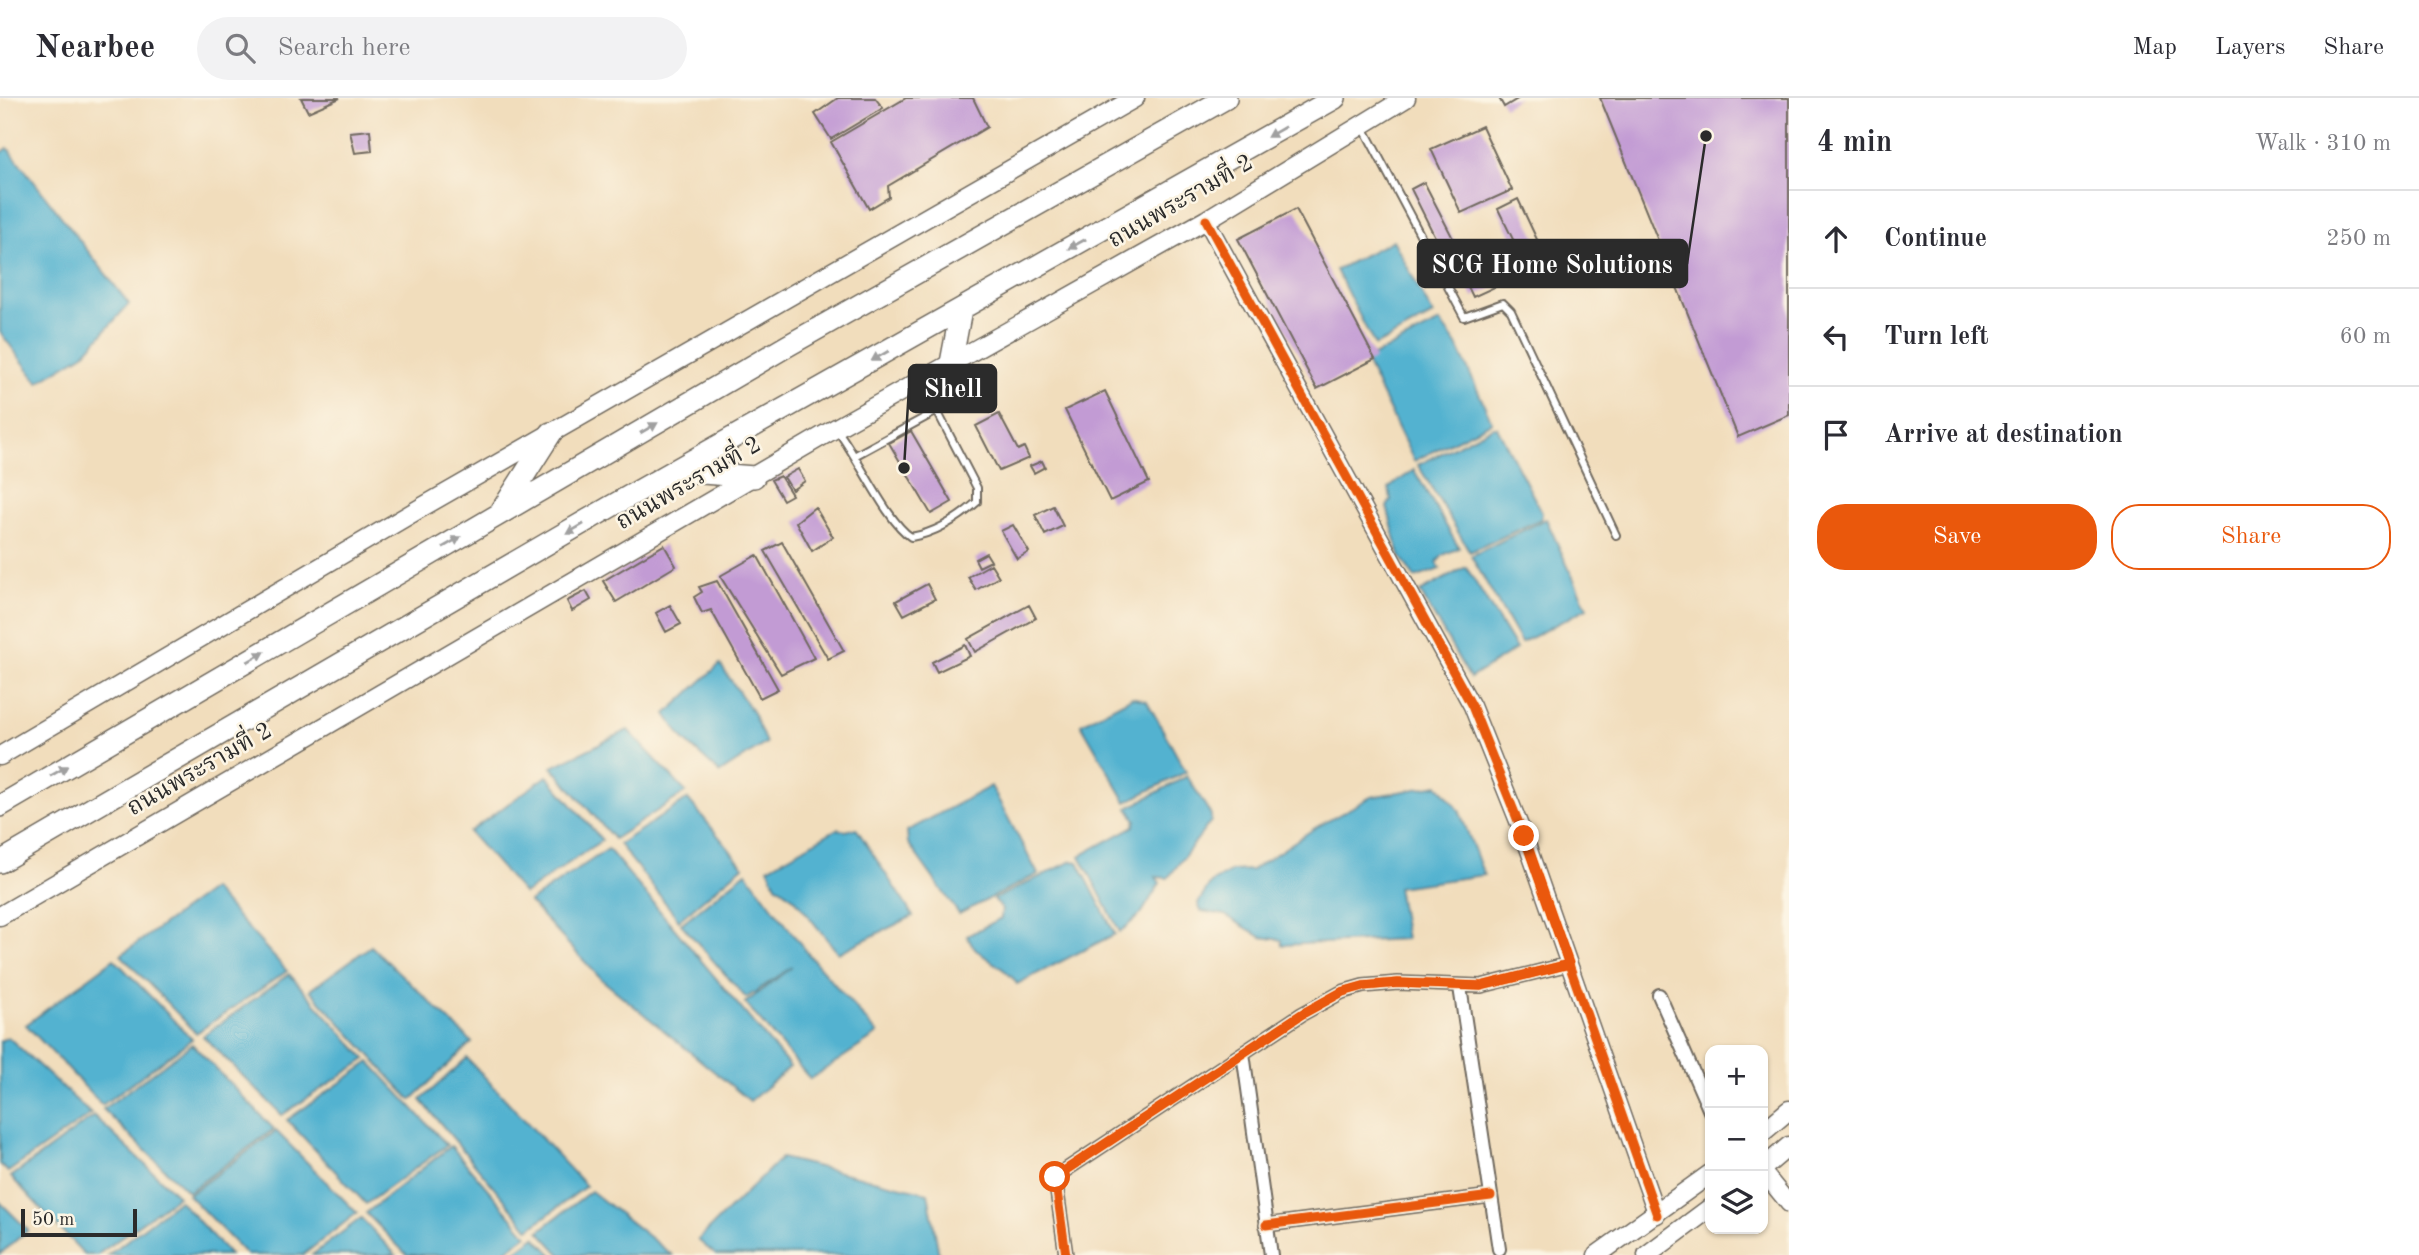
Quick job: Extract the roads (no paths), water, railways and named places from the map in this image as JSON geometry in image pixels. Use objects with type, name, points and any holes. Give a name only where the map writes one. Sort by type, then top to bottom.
[{"type":"highway","points":[[0,806],[788,346],[1226,98]]},
{"type":"highway","name":"ถนนพระรามที่ 2","points":[[0,862],[677,471],[1335,98]]},
{"type":"highway","points":[[942,368],[961,310]]},
{"type":"highway","points":[[499,515],[551,433]]},
{"type":"highway","points":[[677,471],[754,477]]},
{"type":"main road","points":[[0,756],[551,433],[1135,98]]},
{"type":"main road","name":"ถนนพระรามที่ 2","points":[[0,916],[836,428],[1206,220],[1406,98]]},
{"type":"main road","points":[[1768,1128],[1789,1110]]},
{"type":"main road","points":[[1768,1165],[1789,1146]]},
{"type":"main road","points":[[1597,1255],[1657,1215],[1705,1178]]},
{"type":"main road","points":[[1658,1252],[1705,1212]]},
{"type":"street","points":[[1206,220],[1472,706],[1524,836],[1657,1215]]},
{"type":"street","points":[[1066,1255],[1055,1177],[1242,1053],[1342,992],[1363,986],[1398,983],[1460,986],[1506,982],[1569,964]]},
{"type":"street","points":[[1460,986],[1499,1249]]},
{"type":"street","points":[[1659,995],[1709,1108]]},
{"type":"street","points":[[1242,1053],[1270,1255]]},
{"type":"street","points":[[1764,1171],[1789,1204]]},
{"type":"street","points":[[1266,1225],[1491,1196]]},
{"type":"lane","points":[[1363,125],[1464,317],[1503,303],[1511,311],[1616,535]]},
{"type":"lane","points":[[836,428],[856,455],[898,529],[911,537],[927,535],[976,502],[977,488],[937,411],[942,368]]},
{"type":"lane","points":[[856,455],[937,411]]},
{"type":"water","points":[[8,148],[129,304],[84,354],[38,382],[0,332],[0,154]]},
{"type":"water","points":[[1393,240],[1433,315],[1375,346],[1336,270]]},
{"type":"water","points":[[1440,322],[1457,345],[1492,422],[1414,461],[1365,360]]},
{"type":"water","points":[[1497,427],[1542,513],[1541,519],[1470,552],[1418,465]]},
{"type":"water","points":[[1414,470],[1459,548],[1443,555],[1437,562],[1440,569],[1415,578],[1400,556],[1387,507],[1391,500],[1389,488]]},
{"type":"water","points":[[1546,519],[1587,608],[1521,643],[1471,556]]},
{"type":"water","points":[[1466,567],[1516,649],[1470,678],[1420,592]]},
{"type":"water","points":[[720,664],[753,713],[766,743],[720,773],[682,738],[666,714]]},
{"type":"water","points":[[1132,697],[1147,701],[1186,772],[1126,802],[1081,724]]},
{"type":"water","points":[[628,730],[686,792],[614,839],[552,767]]},
{"type":"water","points":[[547,776],[602,840],[524,894],[469,832]]},
{"type":"water","points":[[1187,776],[1211,815],[1211,821],[1168,878],[1156,877],[1160,883],[1141,914],[1120,932],[1080,856],[1134,826],[1136,820],[1128,808]]},
{"type":"water","points":[[1438,785],[1459,810],[1484,875],[1397,887],[1406,939],[1282,945],[1282,940],[1261,937],[1225,915],[1201,911],[1198,903],[1211,883],[1232,871],[1252,870],[1315,828],[1371,797]]},
{"type":"water","points":[[991,786],[1038,874],[959,914],[908,843],[907,831]]},
{"type":"water","points":[[688,799],[743,866],[679,920],[619,844]]},
{"type":"water","points":[[856,828],[913,916],[838,953],[794,898],[776,885],[768,868],[837,829],[846,831]]},
{"type":"water","points":[[608,849],[790,1067],[750,1101],[601,979],[529,902]]},
{"type":"water","points":[[1072,861],[1078,862],[1115,934],[1017,984],[1005,971],[978,951],[967,936],[1001,918],[1002,909],[994,899]]},
{"type":"water","points":[[746,872],[809,955],[878,1034],[810,1079],[745,1003],[792,967],[746,998],[681,924]]},
{"type":"water","points":[[212,889],[287,971],[196,1033],[121,955]]},
{"type":"water","points":[[371,946],[472,1042],[411,1100],[310,990]]},
{"type":"water","points":[[114,959],[192,1039],[102,1105],[26,1025]]},
{"type":"water","points":[[289,974],[366,1059],[282,1115],[203,1036]]},
{"type":"water","points":[[8,1037],[91,1114],[8,1172],[0,1164],[0,1041]]},
{"type":"water","points":[[192,1044],[274,1129],[188,1192],[103,1109]]},
{"type":"water","points":[[467,1058],[586,1186],[529,1229],[421,1100]]},
{"type":"water","points":[[370,1062],[447,1145],[366,1204],[287,1120]]},
{"type":"water","points":[[94,1116],[178,1196],[97,1255],[85,1255],[11,1177]]},
{"type":"water","points":[[276,1131],[357,1213],[303,1255],[247,1255],[188,1195]]},
{"type":"water","points":[[451,1146],[527,1235],[500,1255],[407,1255],[366,1213]]},
{"type":"water","points":[[781,1158],[928,1193],[939,1255],[716,1255],[698,1240]]},
{"type":"water","points":[[591,1191],[672,1255],[561,1255],[539,1231]]},
{"type":"water","points":[[179,1200],[230,1255],[108,1255]]},
{"type":"water","points":[[0,1202],[28,1230],[0,1254]]},
{"type":"water","points":[[361,1218],[396,1255],[312,1255]]},
{"type":"water","points":[[535,1237],[553,1255],[511,1255]]},
{"type":"place","name":"SCG Home Solutions","points":[[1706,136]]},
{"type":"place","name":"Shell","points":[[904,468]]}]
